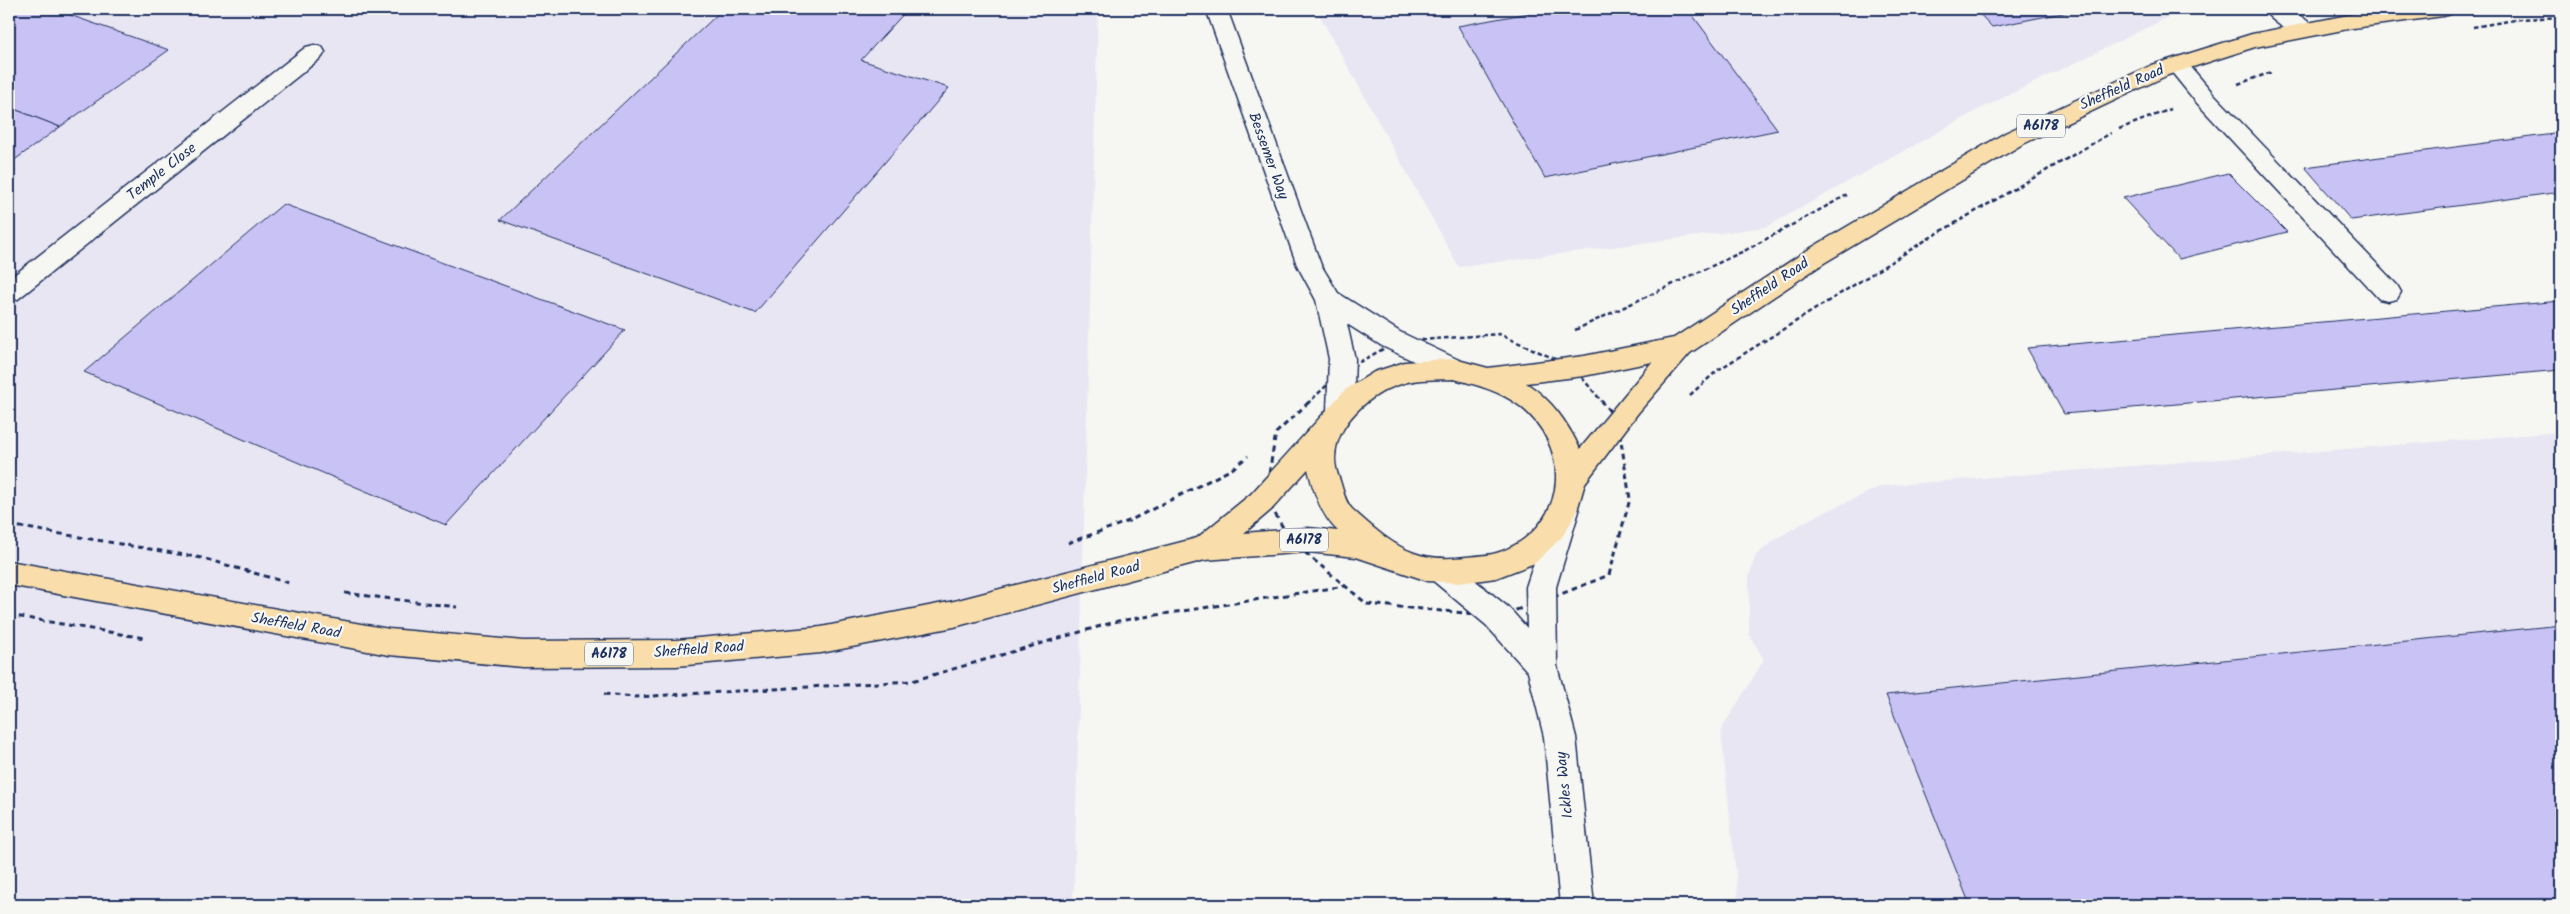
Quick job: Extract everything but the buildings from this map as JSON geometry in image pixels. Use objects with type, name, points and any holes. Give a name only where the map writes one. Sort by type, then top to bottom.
[{"type":"main road","name":"Sheffield Road","points":[[1572,479],[1681,346],[1815,257],[2013,139],[2160,70],[2252,41],[2353,20],[2443,9]]},
{"type":"main road","name":"Sheffield Road","points":[[1204,548],[1265,497],[1336,418],[1364,390],[1396,374],[1419,370],[1454,369],[1490,377],[1573,367],[1681,346]]},
{"type":"main road","points":[[1336,418],[1324,446],[1322,469],[1337,512],[1374,548],[1401,561],[1441,570],[1494,566],[1524,554],[1555,527],[1565,511],[1572,479],[1567,448],[1548,416],[1524,394],[1490,377]]},
{"type":"main road","name":"Sheffield Road","points":[[9,573],[389,642],[523,654],[676,653],[821,640],[954,614],[1204,548],[1308,540],[1356,545],[1401,561]]},
{"type":"street","name":"Bessemer Way","points":[[1216,9],[1308,265],[1329,300],[1342,359],[1336,418]]},
{"type":"street","points":[[2274,9],[2304,30]]},
{"type":"street","name":"Temple Close","points":[[9,292],[314,52]]},
{"type":"street","points":[[2177,65],[2204,97],[2388,292]]},
{"type":"street","name":"Bessemer Way","points":[[1329,300],[1396,342],[1454,369]]},
{"type":"street","name":"Ickles Way","points":[[1565,511],[1541,587],[1542,666],[1560,736],[1577,905]]},
{"type":"street","name":"Ickles Way","points":[[1441,570],[1497,616],[1542,666]]},
{"type":"path","points":[[2472,27],[2521,19],[2561,17]]},
{"type":"path","points":[[1689,396],[1718,370],[1943,230],[2114,131],[2274,71]]},
{"type":"path","points":[[1269,439],[1341,372],[1396,342],[1499,334],[1573,367],[1618,422],[1630,499],[1609,575],[1541,602],[1497,616],[1367,604],[1291,541],[1265,497],[1276,433]]},
{"type":"path","points":[[1623,455],[1631,448]]},
{"type":"path","points":[[1064,544],[1129,521],[1232,469],[1254,451]]},
{"type":"path","points":[[9,525],[202,558],[293,584]]},
{"type":"path","points":[[339,592],[462,608]]},
{"type":"shaded area","points":[[9,9],[1098,9],[1072,905],[9,905]]},
{"type":"shaded area","points":[[1316,9],[2203,9],[2177,13],[1976,111],[1766,227],[1459,267]]},
{"type":"shaded area","points":[[2561,432],[2561,905],[1739,905],[1721,730],[1764,660],[1749,634],[1749,576],[1756,555],[1777,538],[1810,519],[1882,486]]}]
